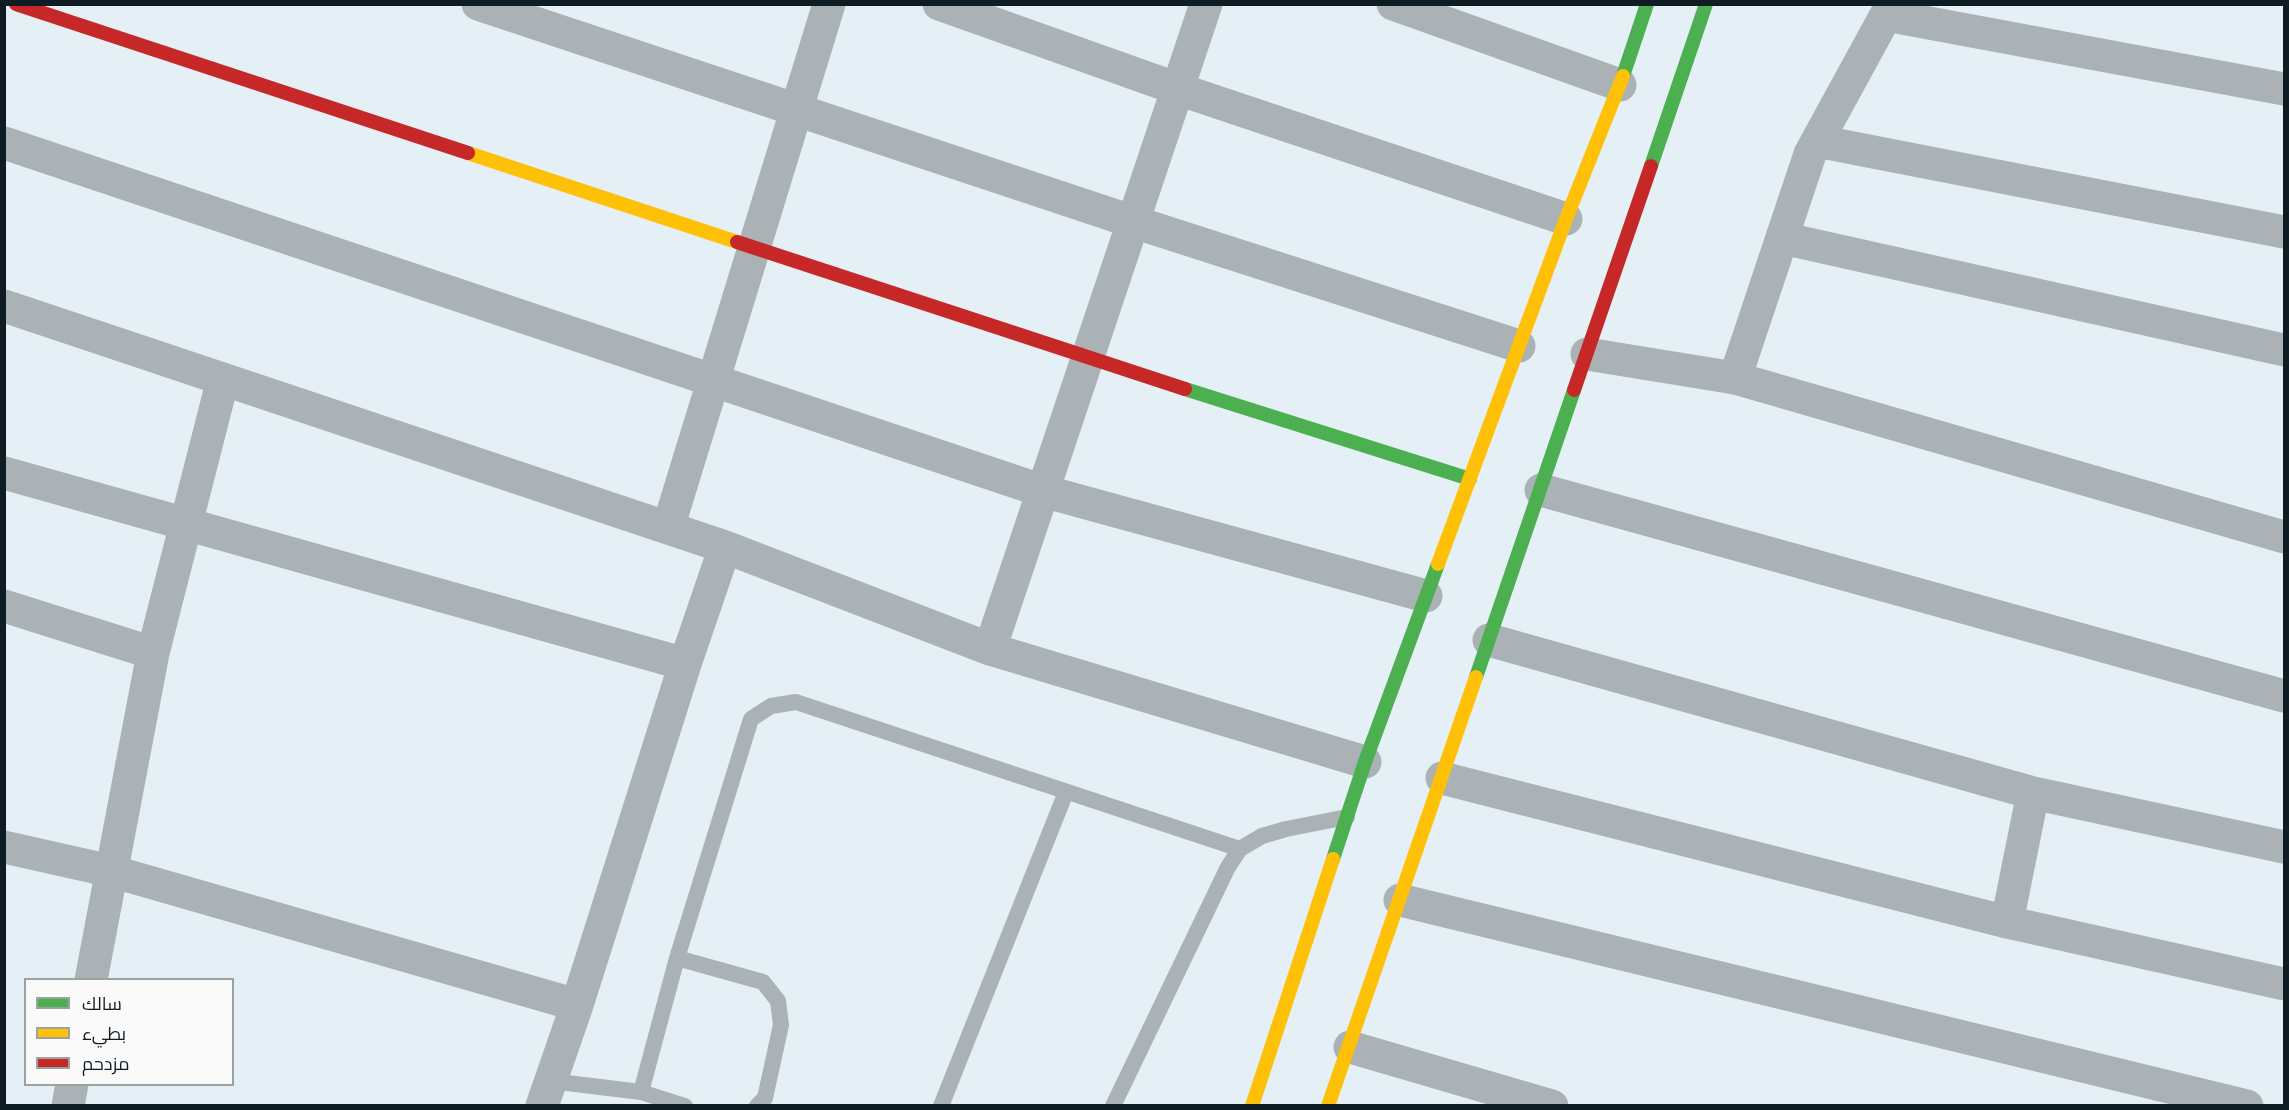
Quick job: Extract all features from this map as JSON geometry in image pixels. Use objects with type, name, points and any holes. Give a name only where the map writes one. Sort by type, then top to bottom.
[{"type":"main road","points":[[16,4],[1088,358],[1470,479]]},
{"type":"main road","points":[[1252,1106],[1365,762],[1566,219],[1620,86],[1647,4]]},
{"type":"main road","points":[[1328,1106],[1490,640],[1706,4]]},
{"type":"street","points":[[478,4],[1134,222],[1519,346]]},
{"type":"street","points":[[668,528],[829,4]]},
{"type":"street","points":[[939,4],[1178,89],[1566,219]]},
{"type":"street","points":[[990,649],[1206,4]]},
{"type":"street","points":[[1393,4],[1620,86]]},
{"type":"street","points":[[1735,378],[1810,154],[1889,10],[2284,89]]},
{"type":"street","points":[[1817,141],[2284,232]]},
{"type":"street","points":[[4,143],[1043,491],[1426,596]]},
{"type":"street","points":[[1782,238],[2284,350]]},
{"type":"street","points":[[4,306],[725,547],[990,649],[1365,762]]},
{"type":"street","points":[[1587,354],[1735,378],[2284,537]]},
{"type":"street","points":[[91,978],[153,654],[223,379]]},
{"type":"street","points":[[4,473],[685,664]]},
{"type":"street","points":[[1541,490],[2284,695]]},
{"type":"street","points":[[547,1093],[725,547]]},
{"type":"street","points":[[4,606],[153,654]]},
{"type":"street","points":[[1490,640],[2033,793],[2284,847]]},
{"type":"street","points":[[1442,778],[2007,922],[2284,984]]},
{"type":"street","points":[[2007,922],[2033,793]]},
{"type":"street","points":[[4,847],[111,871],[577,1005]]},
{"type":"street","points":[[1400,900],[2247,1106]]},
{"type":"street","points":[[1350,1047],[1552,1106]]},
{"type":"street","points":[[68,1106],[72,1086]]},
{"type":"lane","points":[[641,1092],[677,958],[751,719],[771,706],[795,702],[1240,849]]},
{"type":"lane","points":[[941,1106],[1066,792]]},
{"type":"lane","points":[[1113,1106],[1228,867],[1240,849],[1263,836],[1286,829],[1347,817]]},
{"type":"lane","points":[[677,958],[763,982],[778,1001],[781,1025],[765,1098],[757,1106]]},
{"type":"lane","points":[[547,1093],[641,1092],[685,1106]]},
{"type":"traffic: fast","points":[[1623,76],[1647,4]]},
{"type":"traffic: fast","points":[[1651,166],[1706,4]]},
{"type":"traffic: fast","points":[[1185,389],[1470,479]]},
{"type":"traffic: fast","points":[[1476,677],[1574,390]]},
{"type":"traffic: fast","points":[[1333,859],[1365,762],[1438,564]]},
{"type":"traffic: slow","points":[[1438,564],[1566,219],[1623,76]]},
{"type":"traffic: slow","points":[[468,153],[737,242]]},
{"type":"traffic: slow","points":[[1328,1106],[1476,677]]},
{"type":"traffic: slow","points":[[1252,1106],[1333,859]]},
{"type":"traffic: jam","points":[[16,4],[468,153]]},
{"type":"traffic: jam","points":[[1574,390],[1651,166]]},
{"type":"traffic: jam","points":[[737,242],[1185,389]]}]
